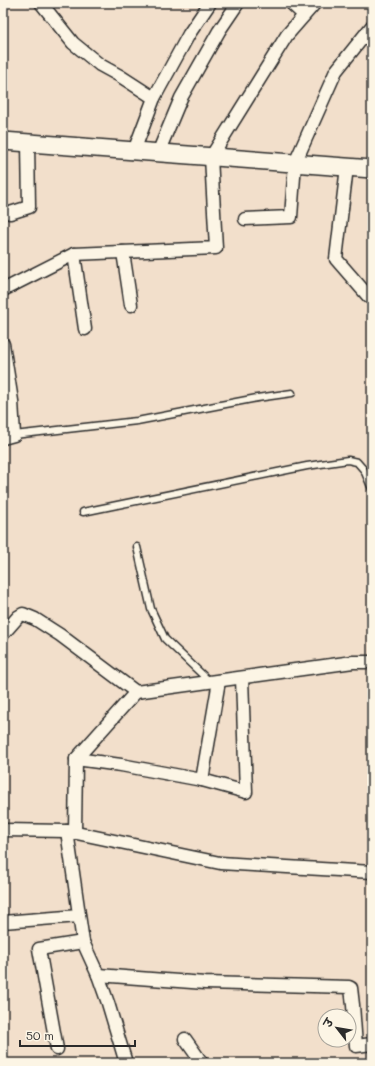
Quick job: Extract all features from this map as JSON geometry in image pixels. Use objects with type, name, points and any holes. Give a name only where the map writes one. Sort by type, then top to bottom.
[{"type":"street","points":[[41,3],[73,43],[100,65],[154,98]]},
{"type":"street","points":[[134,151],[154,98],[189,34],[210,3]]},
{"type":"street","points":[[158,153],[181,98],[219,31],[238,3]]},
{"type":"street","points":[[291,3],[304,15]]},
{"type":"street","points":[[3,290],[74,254],[216,248],[211,157],[287,35],[315,3]]},
{"type":"street","points":[[245,219],[291,216],[295,163],[336,71],[372,26]]},
{"type":"street","points":[[3,142],[372,169]]},
{"type":"street","points":[[10,213],[29,207],[28,143]]},
{"type":"street","points":[[347,167],[336,259],[369,297]]},
{"type":"street","points":[[123,252],[131,305]]},
{"type":"street","points":[[74,254],[85,329]]},
{"type":"street","points":[[3,347],[12,401],[8,436]]},
{"type":"street","points":[[3,634],[18,617],[23,614],[35,619],[60,634],[136,692]]},
{"type":"street","points":[[126,1063],[108,1003],[98,975],[83,942],[71,832],[76,759],[136,692],[353,662],[372,662]]},
{"type":"street","points":[[76,759],[122,765],[202,780],[246,792],[242,678]]},
{"type":"street","points":[[202,780],[215,682]]},
{"type":"street","points":[[3,830],[71,832],[220,863],[372,872]]},
{"type":"street","points":[[3,922],[79,916]]},
{"type":"street","points":[[57,1049],[39,949],[83,942]]},
{"type":"street","points":[[98,975],[205,983],[349,987],[351,988],[354,1005],[356,1046],[372,1044]]},
{"type":"street","points":[[185,1039],[202,1063]]},
{"type":"lane","points":[[8,436],[137,421],[257,398],[292,393]]},
{"type":"lane","points":[[83,512],[307,466],[348,460],[357,462],[364,470],[372,489]]},
{"type":"lane","points":[[137,547],[151,609],[165,638],[215,682]]}]
